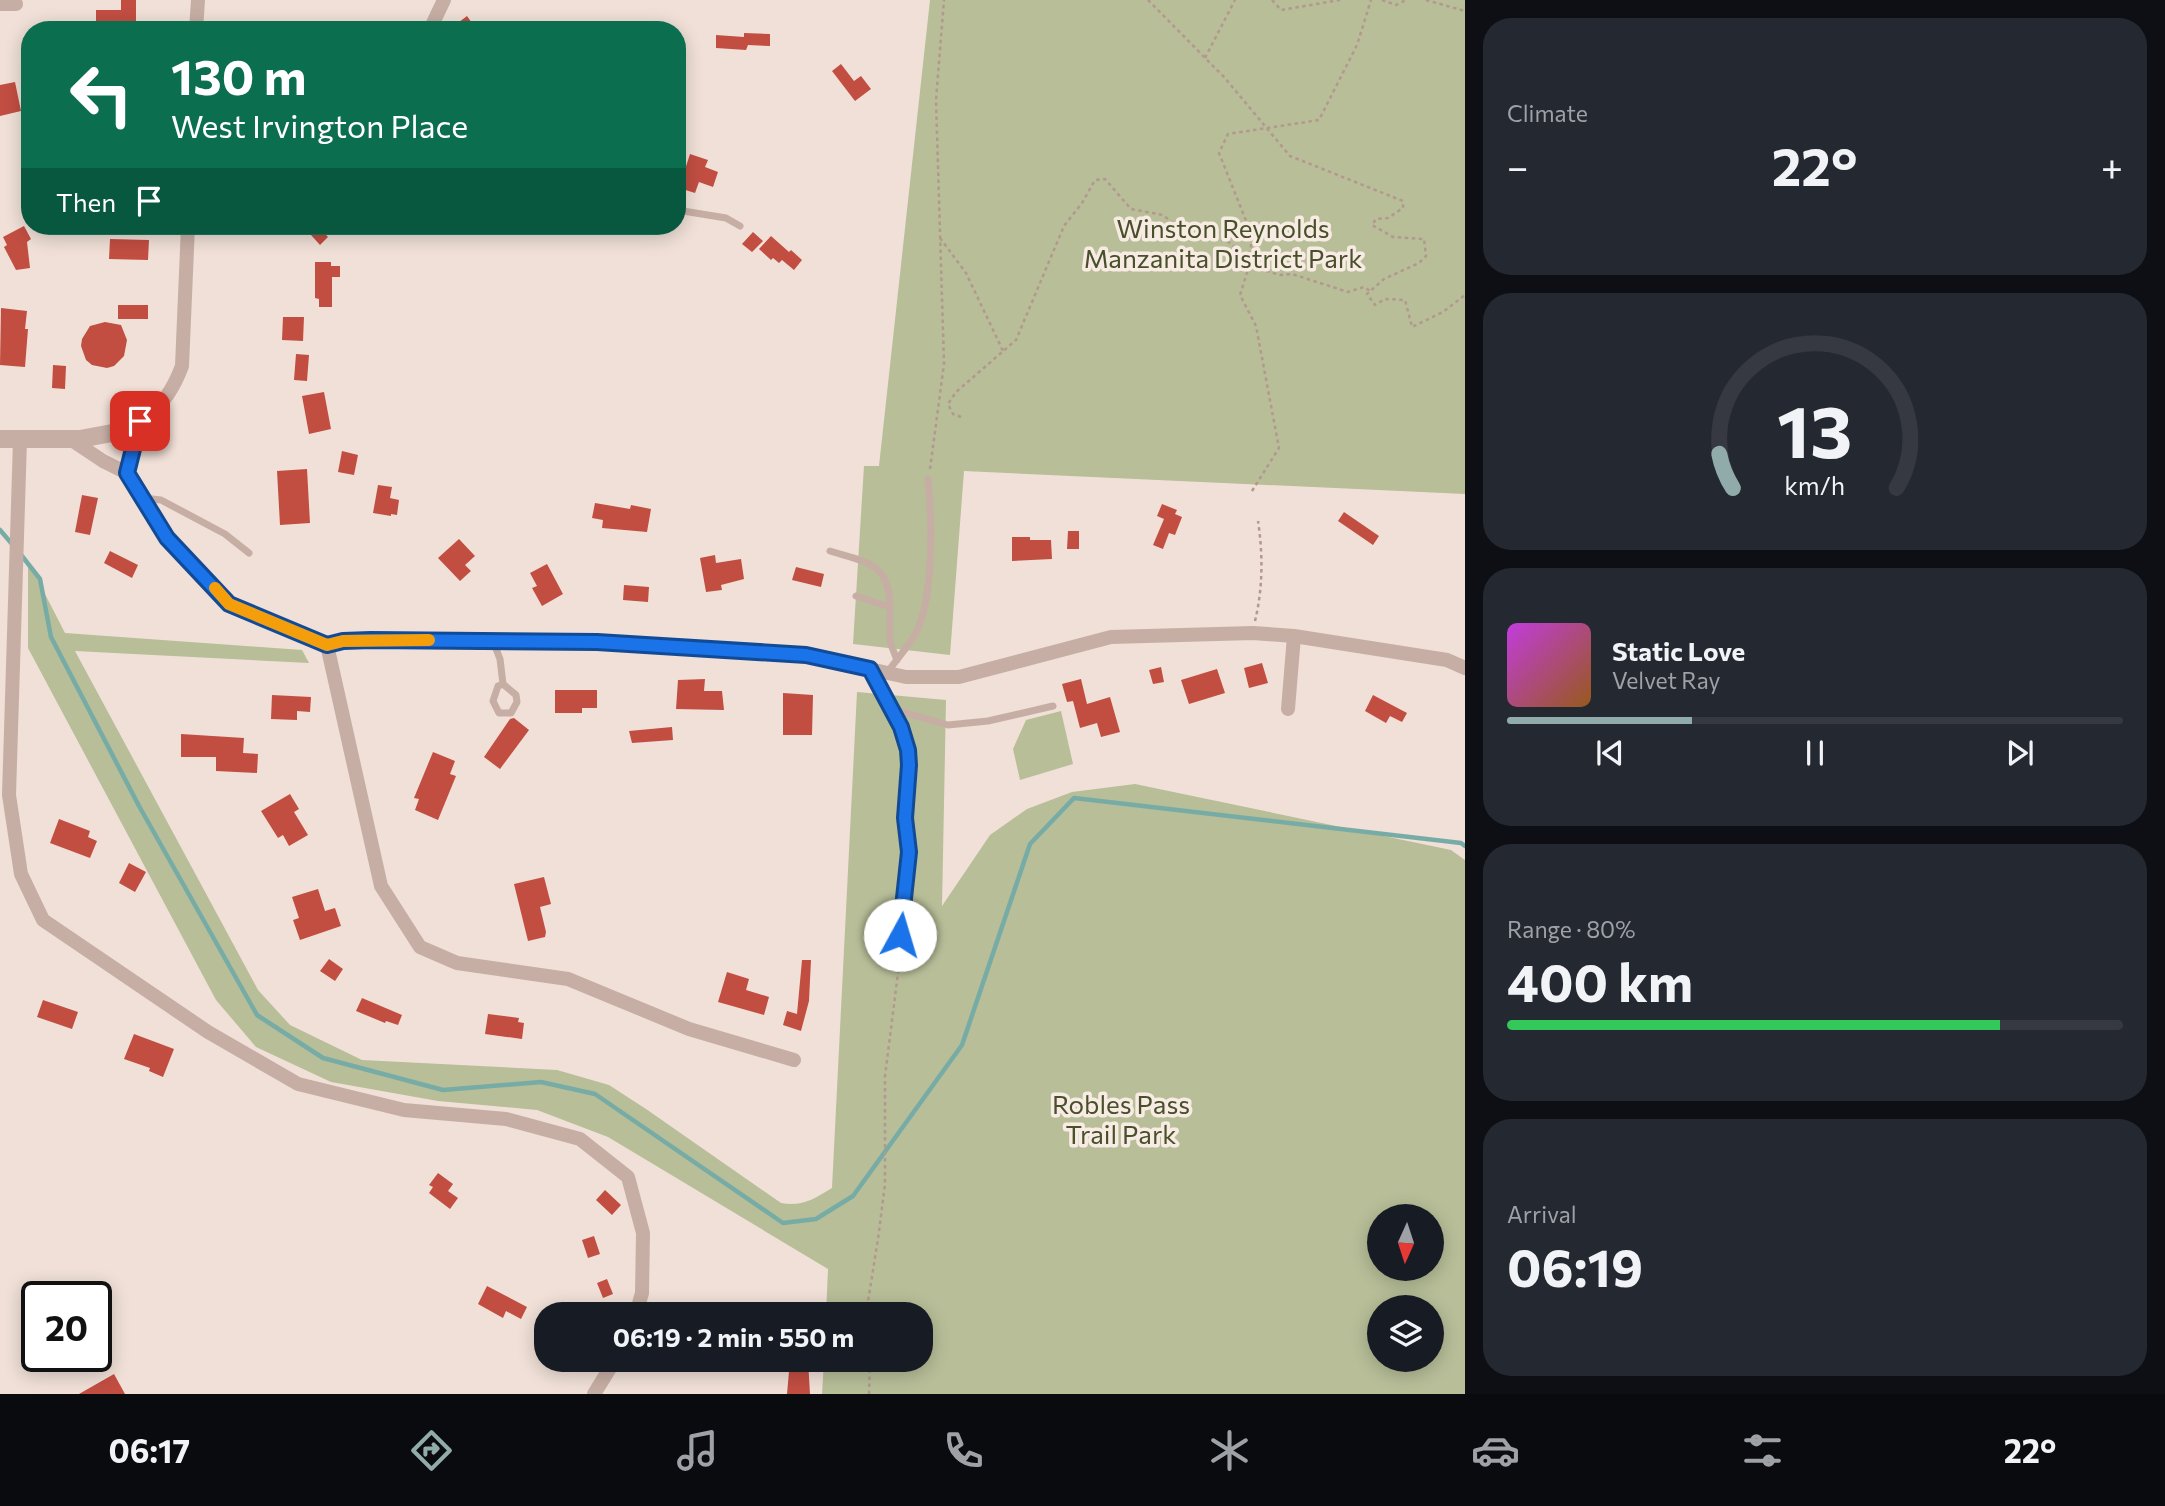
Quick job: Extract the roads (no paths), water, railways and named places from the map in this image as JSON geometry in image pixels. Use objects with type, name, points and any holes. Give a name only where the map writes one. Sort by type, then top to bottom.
[{"type":"street","points":[[197,21],[198,0]]},
{"type":"street","points":[[434,21],[444,0]]},
{"type":"street","points":[[0,4],[16,5]]},
{"type":"street","points":[[0,439],[70,439],[112,433],[155,411],[175,385],[182,366],[188,235]]},
{"type":"street","points":[[127,473],[140,421]]},
{"type":"street","points":[[70,439],[127,473],[167,538],[229,604],[327,645],[343,641],[590,641],[806,655],[906,677],[959,677],[1111,637],[1253,633],[1294,636],[1447,660],[1465,668]]},
{"type":"street","points":[[20,440],[5,798],[21,874],[43,920],[208,1032],[298,1084],[404,1110],[506,1119],[580,1139],[628,1177],[643,1233],[642,1293],[639,1302]]},
{"type":"street","points":[[1288,709],[1294,636]]},
{"type":"street","points":[[327,645],[381,886],[420,947],[457,963],[568,979],[689,1029],[794,1060]]},
{"type":"street","points":[[594,1394],[608,1372]]},
{"type":"lane","points":[[686,211],[726,218],[740,226]]},
{"type":"lane","points":[[887,673],[916,632],[926,594],[932,542],[928,479]]},
{"type":"lane","points":[[142,498],[161,500],[225,534],[249,553]]},
{"type":"lane","points":[[830,551],[859,559],[880,572],[890,587],[890,642],[897,660]]},
{"type":"lane","points":[[856,596],[890,607]]},
{"type":"lane","points":[[493,640],[503,684]]},
{"type":"lane","points":[[870,669],[901,727],[909,765],[905,818],[909,852],[900,935]]},
{"type":"lane","points":[[891,709],[948,724],[988,721],[1053,706]]},
{"type":"waterway","points":[[0,530],[12,544]]},
{"type":"waterway","points":[[22,556],[40,579],[51,637],[139,806],[257,1015],[323,1058],[443,1090],[541,1082],[595,1094],[783,1223],[816,1219],[853,1196],[962,1045],[1030,844],[1074,798],[1461,843],[1465,846]]},
{"type":"park label","name":"Winston Reynolds Manzanita District Park","points":[[1223,242]]},
{"type":"park label","name":"Robles Pass Trail Park","points":[[1121,1118]]}]
